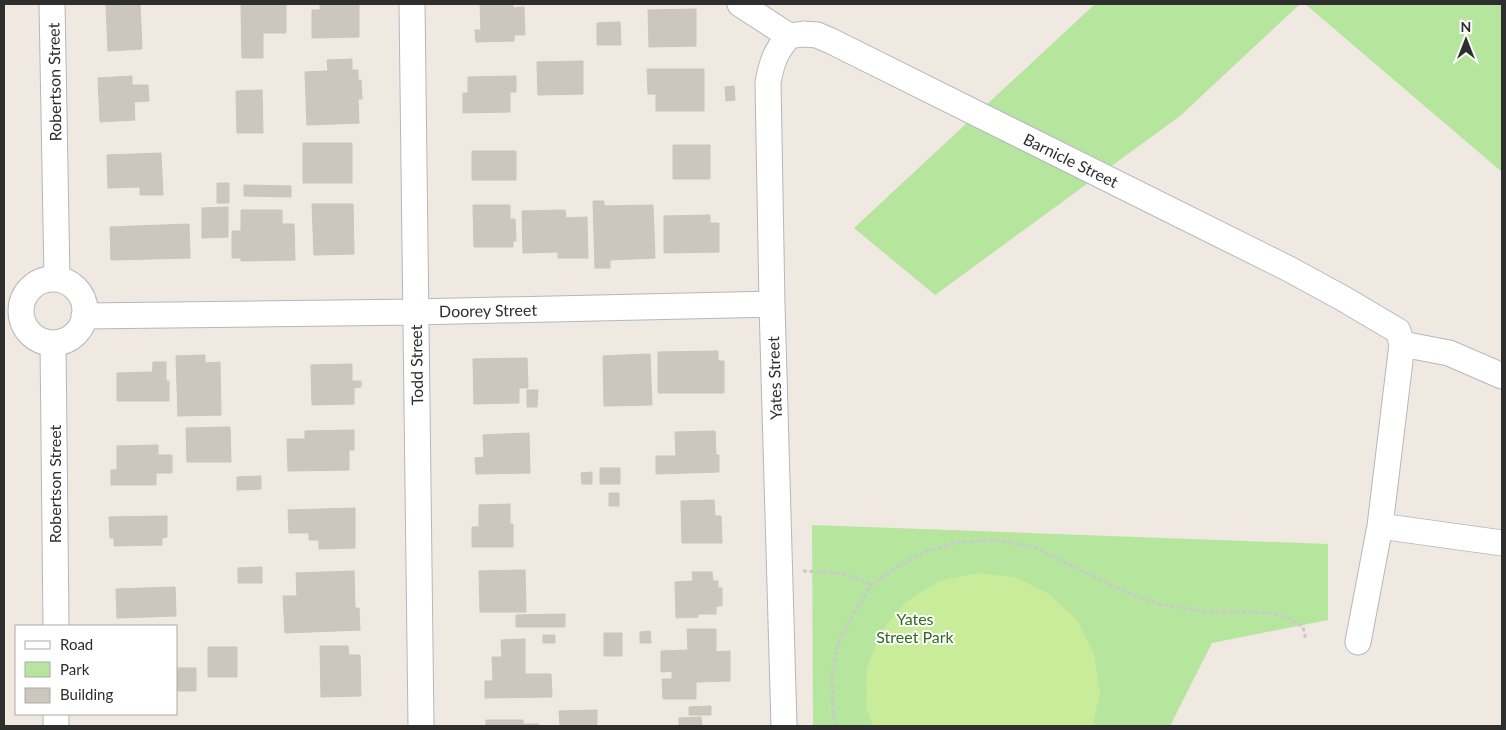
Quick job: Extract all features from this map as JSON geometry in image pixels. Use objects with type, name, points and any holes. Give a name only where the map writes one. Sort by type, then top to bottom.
[{"type":"street","name":"Robertson Street","points":[[52,4],[57,280]]},
{"type":"street","name":"Todd Street","points":[[412,4],[421,726]]},
{"type":"street","points":[[740,4],[790,36]]},
{"type":"street","name":"Barnicle Street","points":[[790,36],[803,34],[831,41],[1290,269],[1344,299],[1400,338]]},
{"type":"street","name":"Yates Street","points":[[784,726],[772,304],[768,82],[772,62],[779,48],[790,36]]},
{"type":"street","points":[[46,280],[57,280],[66,282],[75,288],[81,296],[84,306],[82,325],[68,339],[53,343],[40,341],[13,319],[29,290],[46,280]]},
{"type":"street","name":"Doorey Street","points":[[84,316],[415,312],[772,304]]},
{"type":"street","points":[[1358,642],[1380,526],[1400,338],[1449,353],[1502,376]]},
{"type":"street","name":"Robertson Street","points":[[53,343],[56,625]]},
{"type":"street","points":[[1380,526],[1502,542]]},
{"type":"path","points":[[836,726],[833,715],[832,676],[838,644],[871,585],[898,566],[925,552],[958,542],[997,540],[1034,547],[1128,593],[1159,604],[1200,611],[1271,613],[1287,618],[1303,628],[1306,640]]},
{"type":"path","points":[[780,571],[837,572],[871,585]]},
{"type":"green space","points":[[1095,4],[1300,4],[1180,116],[935,295],[854,228]]},
{"type":"green space","points":[[1305,4],[1502,4],[1502,172]]},
{"type":"green space","name":"Yates Street Park","points":[[812,525],[1328,544],[1328,620],[1212,643],[1170,726],[813,726]]},
{"type":"green space","points":[[977,573],[1015,577],[1049,594],[1077,620],[1094,654],[1100,692],[1093,726],[873,726],[866,707],[867,668],[881,631],[906,602],[939,581]]},
{"type":"building","points":[[140,4],[142,49],[108,51],[106,5]]},
{"type":"building","points":[[241,4],[286,4],[286,33],[263,33],[263,58],[242,58]]},
{"type":"building","points":[[320,4],[359,4],[359,37],[312,38],[312,10],[320,10]]},
{"type":"building","points":[[480,4],[513,4],[513,8],[524,7],[525,35],[514,35],[514,41],[476,42],[475,30],[481,30]]},
{"type":"building","points":[[696,9],[696,46],[649,47],[648,10]]},
{"type":"building","points":[[620,22],[621,45],[597,45],[597,23]]},
{"type":"building","points":[[352,59],[352,70],[358,70],[358,80],[361,80],[362,99],[358,99],[359,123],[307,125],[305,72],[328,71],[327,60]]},
{"type":"building","points":[[583,61],[583,94],[538,95],[537,62]]},
{"type":"building","points":[[647,69],[704,69],[704,111],[656,111],[656,94],[648,94]]},
{"type":"building","points":[[132,76],[132,85],[148,85],[149,101],[134,102],[135,120],[100,122],[98,78]]},
{"type":"building","points":[[516,76],[516,92],[510,92],[510,112],[463,113],[463,93],[468,93],[468,77]]},
{"type":"building","points":[[734,86],[735,100],[726,101],[725,87]]},
{"type":"building","points":[[262,90],[263,133],[237,133],[236,91]]},
{"type":"building","points":[[303,143],[352,143],[352,183],[303,183]]},
{"type":"building","points":[[673,145],[710,145],[710,179],[673,179]]},
{"type":"building","points":[[472,151],[516,151],[516,180],[472,180]]},
{"type":"building","points":[[161,153],[163,195],[140,195],[140,187],[108,188],[107,155]]},
{"type":"building","points":[[217,183],[229,183],[229,203],[217,203]]},
{"type":"building","points":[[244,185],[291,186],[291,197],[244,196]]},
{"type":"building","points":[[593,201],[604,201],[604,206],[653,205],[655,258],[610,260],[610,268],[595,268]]},
{"type":"building","points":[[312,204],[353,204],[354,254],[314,255]]},
{"type":"building","points":[[473,205],[510,205],[510,219],[515,219],[516,241],[513,241],[513,247],[474,247]]},
{"type":"building","points":[[228,207],[228,237],[202,238],[202,208]]},
{"type":"building","points":[[241,210],[282,210],[282,224],[294,224],[295,260],[241,261],[241,258],[232,258],[232,231],[241,231]]},
{"type":"building","points":[[565,210],[566,218],[587,217],[588,258],[558,258],[558,252],[523,253],[522,211]]},
{"type":"building","points":[[710,215],[710,223],[719,223],[719,252],[664,253],[664,216]]},
{"type":"building","points":[[189,224],[190,258],[111,260],[110,227]]},
{"type":"building","points":[[718,351],[718,361],[724,361],[724,393],[658,393],[658,352]]},
{"type":"building","points":[[650,354],[652,405],[604,406],[603,356]]},
{"type":"building","points":[[205,355],[205,363],[220,362],[221,415],[178,416],[176,356]]},
{"type":"building","points":[[527,358],[528,388],[519,388],[519,403],[474,404],[473,359]]},
{"type":"building","points":[[153,362],[166,362],[166,381],[152,381]]},
{"type":"building","points":[[352,364],[352,381],[361,381],[361,387],[354,388],[354,404],[312,405],[311,365]]},
{"type":"building","points":[[152,372],[152,381],[169,381],[169,401],[117,401],[117,373]]},
{"type":"building","points":[[527,390],[538,390],[537,407],[527,407]]},
{"type":"building","points":[[230,427],[231,462],[187,462],[186,428]]},
{"type":"building","points":[[354,430],[354,450],[349,450],[349,470],[288,471],[287,439],[305,439],[305,431]]},
{"type":"building","points":[[715,431],[716,455],[719,455],[719,472],[656,474],[656,456],[676,456],[675,432]]},
{"type":"building","points":[[529,433],[530,473],[476,474],[475,458],[484,457],[483,435]]},
{"type":"building","points":[[158,445],[158,455],[172,455],[172,473],[156,473],[156,485],[111,485],[111,470],[117,470],[117,446]]},
{"type":"building","points":[[600,468],[620,468],[620,484],[600,484]]},
{"type":"building","points":[[592,472],[592,484],[582,484],[581,473]]},
{"type":"building","points":[[261,476],[261,489],[237,490],[237,477]]},
{"type":"building","points":[[609,493],[619,493],[619,506],[609,506]]},
{"type":"building","points":[[714,500],[715,516],[721,516],[722,543],[682,543],[681,501]]},
{"type":"building","points":[[510,504],[510,524],[513,524],[513,547],[472,547],[472,527],[479,527],[479,505]]},
{"type":"building","points":[[355,508],[355,548],[319,549],[319,540],[309,540],[309,533],[289,533],[288,510]]},
{"type":"building","points":[[167,516],[167,537],[162,538],[162,545],[114,546],[114,538],[110,538],[109,517]]},
{"type":"building","points":[[262,567],[262,583],[238,583],[238,568]]},
{"type":"building","points":[[525,570],[526,612],[480,612],[479,571]]},
{"type":"building","points":[[354,571],[355,608],[359,608],[360,630],[285,633],[283,596],[297,596],[296,573]]},
{"type":"building","points":[[692,572],[712,572],[713,581],[718,581],[718,588],[722,588],[722,606],[716,606],[716,614],[698,614],[698,617],[676,618],[675,582],[693,581]]},
{"type":"building","points":[[175,587],[176,616],[117,618],[116,589]]},
{"type":"building","points":[[565,614],[565,627],[516,627],[516,615]]},
{"type":"building","points":[[687,629],[716,629],[716,652],[730,651],[730,681],[696,682],[696,699],[663,699],[662,679],[672,679],[672,671],[661,672],[661,651],[688,650]]},
{"type":"building","points":[[650,631],[651,643],[640,643],[640,632]]},
{"type":"building","points":[[604,633],[622,633],[622,656],[604,656]]},
{"type":"building","points":[[543,635],[555,635],[555,643],[543,643]]},
{"type":"building","points":[[525,639],[525,674],[551,674],[552,697],[485,698],[485,681],[493,681],[492,657],[502,657],[501,640]]},
{"type":"building","points":[[320,646],[348,646],[349,655],[360,655],[361,696],[321,697]]},
{"type":"building","points":[[208,647],[237,647],[237,677],[208,677]]},
{"type":"building","points":[[178,668],[196,668],[196,691],[178,691]]},
{"type":"building","points":[[711,706],[711,715],[689,715],[689,707]]},
{"type":"building","points":[[597,710],[597,726],[560,726],[559,711]]},
{"type":"building","points":[[701,717],[702,726],[679,726],[679,718]]},
{"type":"building","points":[[486,720],[523,720],[523,724],[539,724],[539,726],[486,726]]}]
